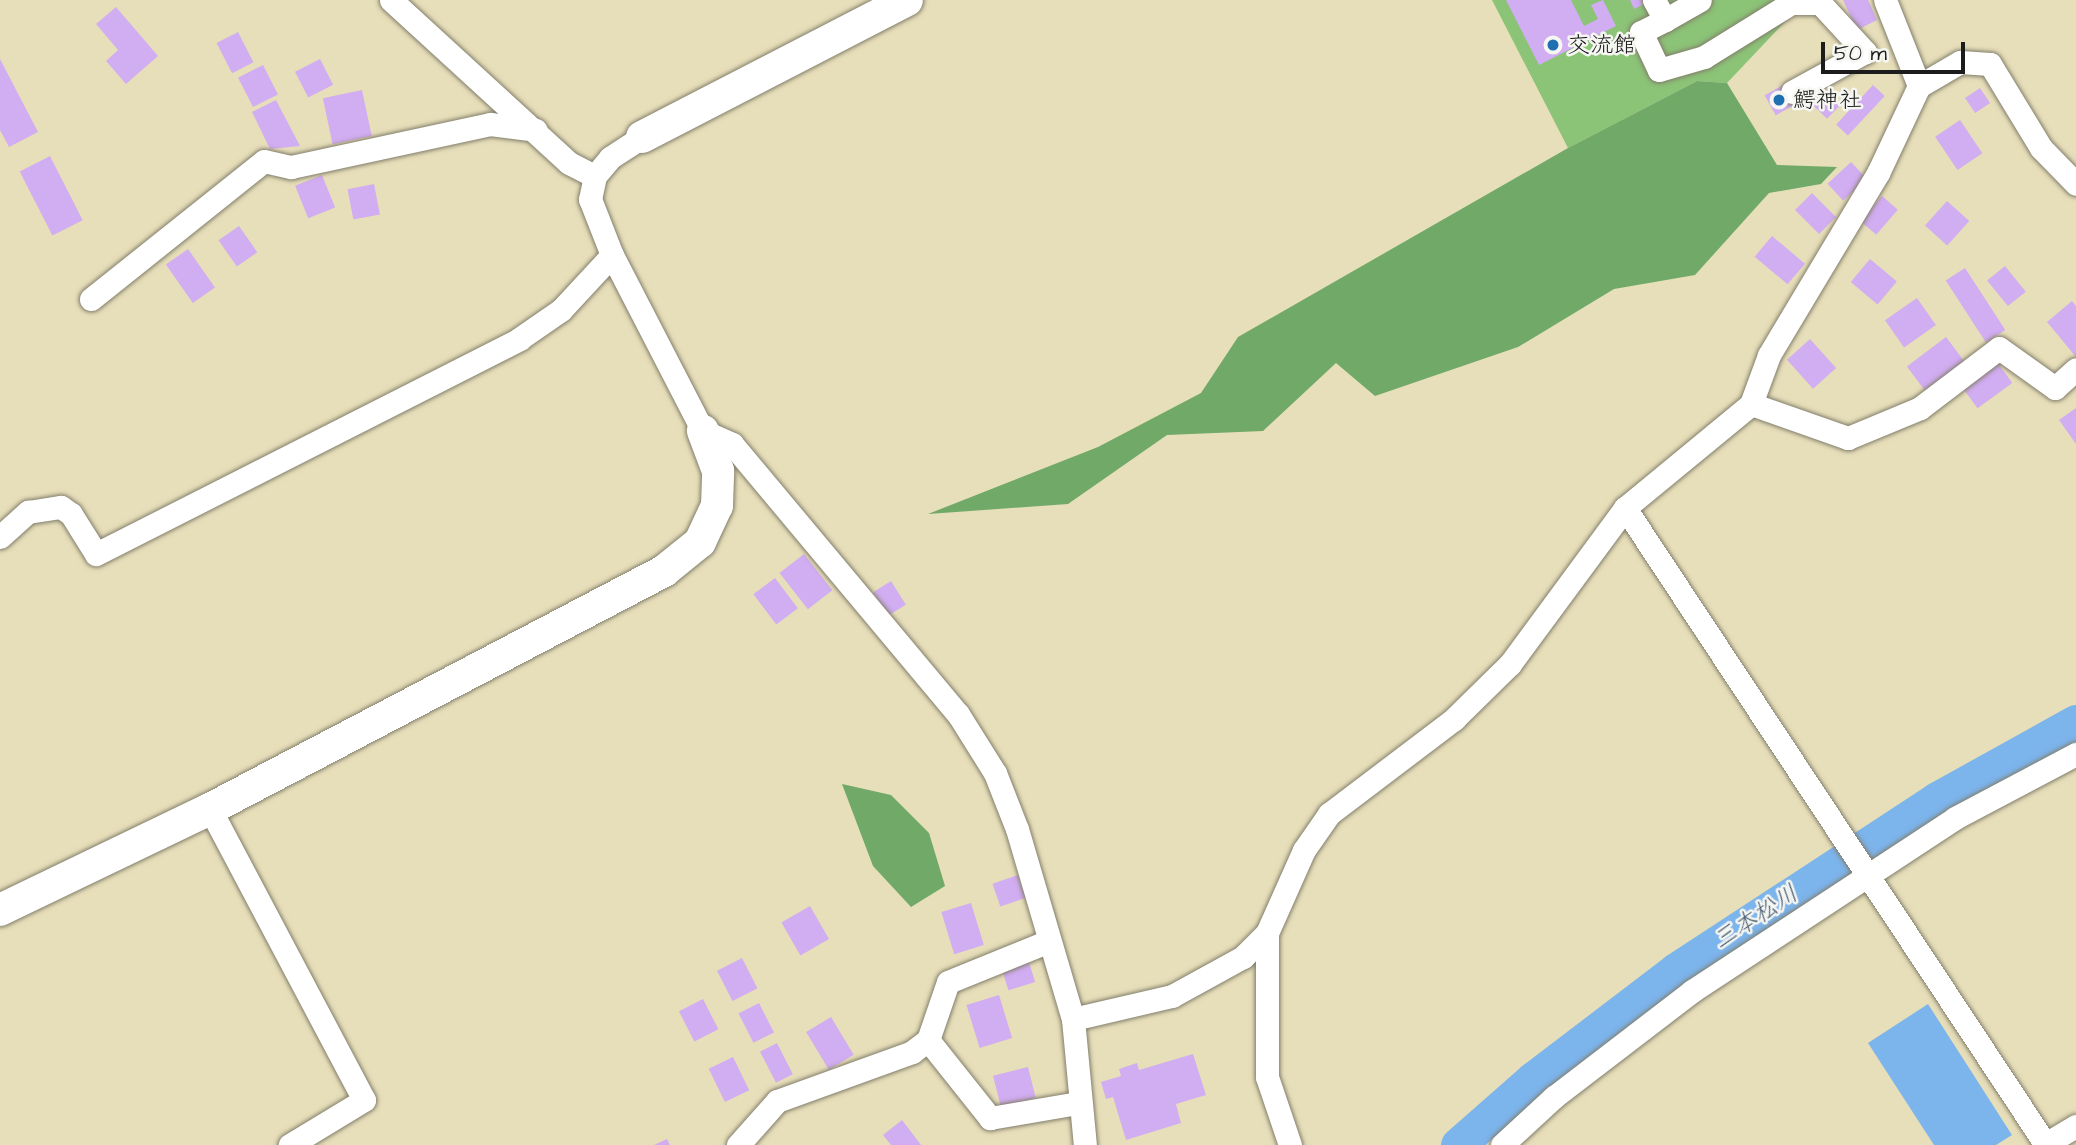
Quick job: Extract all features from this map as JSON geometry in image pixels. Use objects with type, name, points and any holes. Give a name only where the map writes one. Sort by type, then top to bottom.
[{"type":"street","points":[[391,0],[569,163],[595,176]]},
{"type":"street","points":[[0,909],[210,808],[664,571],[700,542],[717,506],[718,471],[703,431],[612,255],[590,199],[595,176],[610,158],[642,137],[907,0]]},
{"type":"street","points":[[1700,0],[1660,10],[1641,32],[1659,70],[1704,57],[1791,3],[1820,3],[1865,52],[1792,92]]},
{"type":"street","points":[[1885,0],[1891,38],[1919,86]]},
{"type":"street","points":[[1073,1019],[1172,996],[1243,957],[1267,933],[1304,850],[1329,814],[1454,719],[1510,664],[1625,508],[1751,404],[1769,355],[1878,173],[1919,86],[1960,62],[1990,64],[2041,148],[2076,184]]},
{"type":"street","points":[[91,299],[264,161],[291,167],[490,124],[536,130]]},
{"type":"street","points":[[0,537],[28,512],[61,507],[71,514],[96,554],[519,339],[561,310],[612,255]]},
{"type":"street","points":[[1751,404],[1848,438],[1920,408],[1999,348],[2055,388],[2076,369]]},
{"type":"street","points":[[703,431],[732,444],[958,714],[1004,796],[1073,1019],[1078,1103],[1085,1145]]},
{"type":"street","points":[[1625,508],[2045,1145],[2076,1126]]},
{"type":"street","points":[[1502,1145],[1554,1097],[1692,991],[1866,874],[1955,818],[2076,754]]},
{"type":"street","points":[[210,808],[364,1100],[290,1145]]},
{"type":"street","points":[[1267,933],[1267,1077],[1290,1145]]},
{"type":"street","points":[[738,1145],[777,1101],[912,1052],[928,1040],[948,982],[1049,941]]},
{"type":"street","points":[[928,1040],[990,1118],[1078,1103]]},
{"type":"green space","points":[[1492,0],[1829,0],[1798,8],[1727,83],[1697,81],[1568,148]]},
{"type":"green space","points":[[1697,81],[1727,83],[1777,165],[1837,167],[1821,184],[1769,193],[1695,275],[1614,289],[1518,347],[1375,396],[1336,363],[1263,431],[1167,435],[1068,504],[928,514],[1098,447],[1201,393],[1238,337],[1568,148]]},
{"type":"green space","points":[[842,784],[891,795],[929,833],[945,886],[911,907],[873,866]]},
{"type":"water","points":[[1928,1004],[2012,1135],[1996,1145],[1934,1145],[1868,1043]]},
{"type":"building","name":"交流館","points":[[1506,0],[1571,0],[1584,26],[1598,19],[1591,5],[1603,0],[1616,26],[1539,65]]},
{"type":"building","points":[[1630,0],[1653,0],[1634,9]]},
{"type":"building","points":[[1843,0],[1868,0],[1877,20],[1857,30]]},
{"type":"building","points":[[116,7],[158,56],[126,84],[106,61],[118,50],[96,24]]},
{"type":"building","points":[[238,32],[253,62],[232,73],[217,43]]},
{"type":"building","points":[[0,59],[38,132],[9,147],[0,130]]},
{"type":"building","points":[[320,59],[333,85],[308,98],[295,72]]},
{"type":"building","points":[[263,65],[278,94],[253,107],[238,78]]},
{"type":"building","name":"鰐神社","points":[[1783,85],[1794,105],[1776,115],[1765,95]]},
{"type":"building","points":[[1818,85],[1840,106],[1827,119],[1805,98]]},
{"type":"building","points":[[1873,85],[1885,96],[1848,135],[1836,124]]},
{"type":"building","points":[[1980,88],[1990,103],[1975,113],[1965,98]]},
{"type":"building","points":[[362,90],[372,136],[333,144],[323,98]]},
{"type":"building","points":[[276,100],[300,146],[270,149],[252,112]]},
{"type":"building","points":[[1960,120],[1982,153],[1957,170],[1935,137]]},
{"type":"building","points":[[50,156],[83,220],[52,236],[20,171]]},
{"type":"building","points":[[1851,162],[1867,179],[1843,201],[1828,184]]},
{"type":"building","points":[[322,175],[335,207],[308,218],[295,186]]},
{"type":"building","points":[[374,184],[380,214],[353,220],[347,189]]},
{"type":"building","points":[[1812,193],[1836,217],[1819,234],[1795,210]]},
{"type":"building","points":[[1882,196],[1898,210],[1876,235],[1860,221]]},
{"type":"building","points":[[1947,201],[1969,221],[1947,246],[1925,226]]},
{"type":"building","points":[[239,226],[257,252],[237,267],[219,240]]},
{"type":"building","points":[[1772,236],[1805,264],[1788,284],[1755,257]]},
{"type":"building","points":[[188,249],[215,288],[193,303],[166,264]]},
{"type":"building","points":[[1870,259],[1897,281],[1878,304],[1851,282]]},
{"type":"building","points":[[2005,266],[2026,292],[2008,306],[1987,280]]},
{"type":"building","points":[[1965,268],[2005,330],[1986,343],[1946,281]]},
{"type":"building","points":[[1917,298],[1936,325],[1904,347],[1885,320]]},
{"type":"building","points":[[2072,301],[2076,306],[2076,357],[2047,322]]},
{"type":"building","points":[[1946,337],[1966,364],[1927,394],[1907,366]]},
{"type":"building","points":[[1810,339],[1836,368],[1813,389],[1787,360]]},
{"type":"building","points":[[1997,362],[2012,383],[1977,408],[1962,387]]},
{"type":"building","points":[[2076,408],[2076,444],[2059,420]]},
{"type":"building","points":[[804,554],[832,590],[808,609],[780,573]]},
{"type":"building","points":[[775,578],[798,608],[776,625],[753,594]]},
{"type":"building","points":[[891,581],[906,605],[888,616],[873,592]]},
{"type":"building","points":[[1018,875],[1026,898],[1000,906],[992,884]]},
{"type":"building","points":[[971,903],[984,945],[954,954],[941,912]]},
{"type":"building","points":[[810,906],[829,939],[800,955],[781,922]]},
{"type":"building","points":[[742,958],[757,988],[732,1001],[717,971]]},
{"type":"building","points":[[1029,962],[1035,982],[1008,990],[1002,970]]},
{"type":"building","points":[[999,995],[1012,1038],[980,1048],[966,1005]]},
{"type":"building","points":[[703,999],[718,1029],[694,1042],[679,1011]]},
{"type":"building","points":[[759,1003],[774,1032],[753,1043],[739,1013]]},
{"type":"building","points":[[831,1017],[854,1055],[829,1070],[806,1032]]},
{"type":"building","points":[[777,1043],[793,1074],[776,1083],[760,1052]]},
{"type":"building","points":[[1193,1054],[1206,1095],[1176,1104],[1181,1123],[1126,1140],[1113,1097],[1106,1099],[1101,1082],[1121,1076],[1119,1069],[1137,1063],[1139,1070]]},
{"type":"building","points":[[733,1057],[749,1090],[725,1102],[709,1069]]},
{"type":"building","points":[[1028,1067],[1036,1098],[1001,1107],[993,1076]]},
{"type":"building","points":[[902,1120],[921,1145],[891,1145],[883,1135]]},
{"type":"building","points":[[667,1139],[670,1145],[654,1145]]},
{"type":"waterway","name":"三本松川","points":[[1458,1145],[1533,1079],[1676,970],[1937,799],[2076,722]]},
{"type":"place","name":"交流館","points":[[1553,45]]},
{"type":"place","name":"鰐神社","points":[[1779,100]]}]
